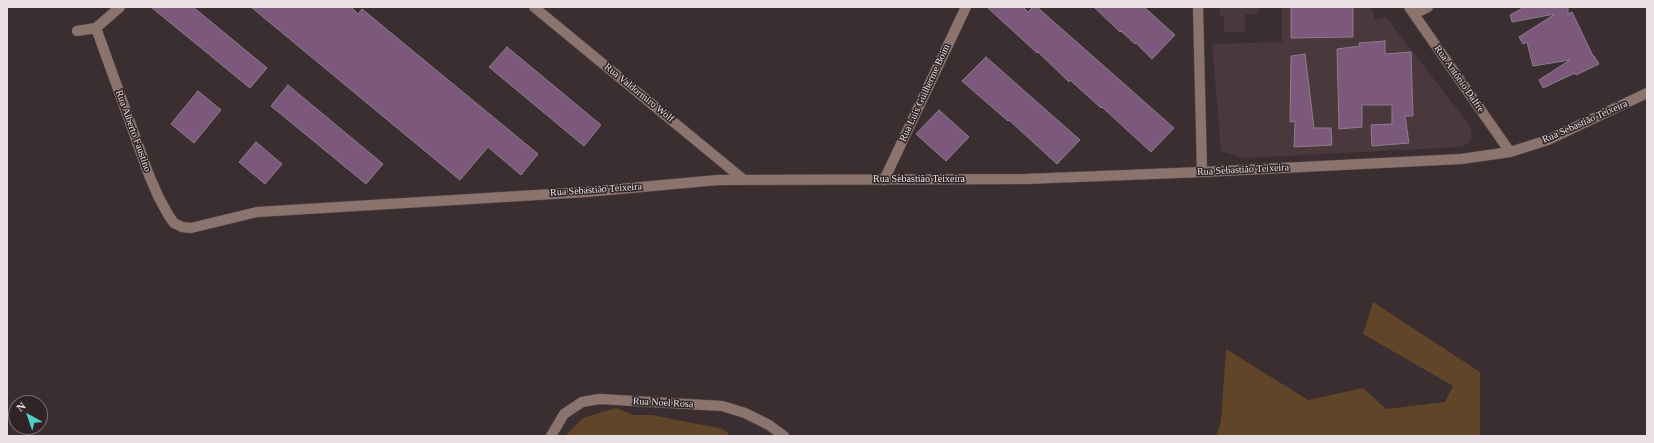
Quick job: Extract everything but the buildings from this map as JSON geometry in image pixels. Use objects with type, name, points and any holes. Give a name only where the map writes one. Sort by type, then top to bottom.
[{"type":"street","points":[[77,31],[96,28],[120,7]]},
{"type":"street","name":"Rua Valdormiro Wolf","points":[[534,7],[744,180]]},
{"type":"street","name":"Rua Luis Guilherme Boim","points":[[884,180],[966,7]]},
{"type":"street","points":[[1198,7],[1202,172]]},
{"type":"street","points":[[1412,10],[1428,7]]},
{"type":"street","name":"Rua Antônio Dalfre","points":[[1412,10],[1510,152]]},
{"type":"street","name":"Rua Alberto Faustino","points":[[96,28],[149,175],[168,216],[174,223],[182,228]]},
{"type":"street","name":"Rua Sebastião Teixeira","points":[[182,228],[191,228],[257,212],[586,192],[718,180],[1026,179],[1202,172],[1461,158],[1510,152],[1548,140],[1647,94]]},
{"type":"street","name":"Rua Noel Rosa","points":[[551,436],[564,414],[582,402],[599,399],[722,406],[745,413],[769,425],[784,436]]},
{"type":"shaded area","points":[[1220,7],[1259,7],[1258,14],[1245,14],[1245,32],[1224,32],[1224,16],[1220,17]]},
{"type":"shaded area","points":[[1282,7],[1371,7],[1375,20],[1386,17],[1470,126],[1472,136],[1467,144],[1460,147],[1244,158],[1221,151],[1212,44],[1282,42]]},
{"type":"shaded area","points":[[1373,302],[1480,372],[1480,436],[1216,436],[1221,421],[1226,349],[1308,400],[1363,388],[1386,409],[1445,402],[1453,386],[1363,334]]},
{"type":"shaded area","points":[[616,408],[634,415],[652,415],[723,429],[731,436],[565,436],[583,418]]}]
